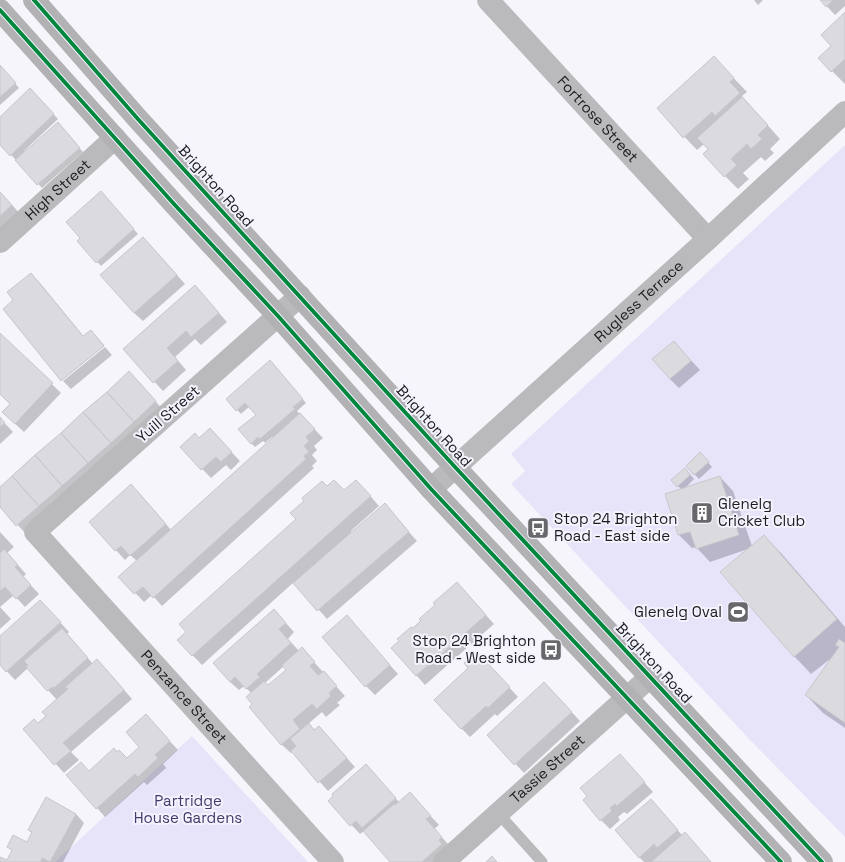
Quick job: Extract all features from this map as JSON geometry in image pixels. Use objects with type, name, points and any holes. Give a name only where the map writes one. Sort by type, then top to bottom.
[{"type":"main road","name":"Brighton Road","points":[[34,0],[137,118],[455,467],[822,862]]},
{"type":"main road","points":[[0,10],[278,316],[432,489],[781,862]]},
{"type":"main road","points":[[692,766],[703,768],[711,766],[716,761],[719,753],[713,745]]},
{"type":"main road","points":[[739,816],[734,800],[745,789],[756,791]]},
{"type":"street","name":"Fortrose Street","points":[[488,0],[708,239]]},
{"type":"street","name":"Rugless Terrace","points":[[432,489],[708,239],[845,112]]},
{"type":"street","name":"High Street","points":[[0,242],[115,138]]},
{"type":"street","name":"Yuill Street","points":[[35,532],[300,296]]},
{"type":"street","name":"Penzance Street","points":[[35,532],[333,862]]},
{"type":"street","name":"Tassie Street","points":[[444,862],[650,677]]},
{"type":"lane","points":[[498,813],[542,862]]},
{"type":"green space","name":"Glenelg Oval","points":[[845,145],[845,837],[751,741],[511,484],[525,471],[511,454]]},
{"type":"green space","name":"Partridge House Gardens","points":[[192,736],[308,862],[55,862]]},
{"type":"building","points":[[820,0],[833,0],[826,7]]},
{"type":"building","points":[[845,12],[845,59],[831,72],[818,58],[831,46],[821,35]]},
{"type":"building","points":[[714,56],[734,78],[730,82],[740,93],[715,116],[712,112],[683,138],[657,108]]},
{"type":"building","points":[[0,65],[16,83],[0,97]]},
{"type":"building","points":[[30,88],[54,114],[10,156],[0,145],[0,117]]},
{"type":"building","points":[[742,97],[768,125],[758,135],[762,139],[751,149],[747,144],[731,159],[737,165],[724,177],[703,154],[708,149],[697,138]]},
{"type":"building","points":[[58,122],[80,148],[37,185],[15,160]]},
{"type":"building","points":[[101,191],[134,229],[96,263],[77,241],[80,238],[66,222]]},
{"type":"building","points":[[0,192],[12,205],[0,216]]},
{"type":"building","points":[[143,237],[177,275],[134,313],[100,275]]},
{"type":"building","points":[[31,273],[83,336],[91,330],[104,346],[61,381],[3,309],[13,300],[7,292]]},
{"type":"building","points":[[195,285],[219,313],[191,337],[186,331],[167,348],[178,361],[153,383],[123,349]]},
{"type":"building","points":[[0,333],[53,383],[15,424],[2,412],[10,404],[0,394]]},
{"type":"building","points":[[674,341],[691,361],[670,379],[652,359]]},
{"type":"building","points":[[270,360],[303,399],[293,407],[295,409],[260,439],[258,437],[251,444],[238,429],[256,415],[245,403],[236,411],[226,399]]},
{"type":"building","points":[[129,371],[156,401],[134,422],[107,392]]},
{"type":"building","points":[[107,392],[134,422],[111,443],[83,412]]},
{"type":"building","points":[[83,412],[111,443],[88,463],[61,433]]},
{"type":"building","points":[[300,413],[315,429],[306,437],[309,441],[304,446],[309,452],[304,456],[306,459],[153,598],[143,587],[134,594],[118,577]]},
{"type":"building","points":[[0,417],[5,423],[0,427]]},
{"type":"building","points":[[210,428],[232,452],[221,462],[216,457],[201,470],[180,447],[195,433],[199,438]]},
{"type":"building","points":[[61,433],[88,463],[62,486],[35,455]]},
{"type":"building","points":[[700,452],[709,462],[694,475],[686,466]]},
{"type":"building","points":[[35,455],[62,486],[39,506],[12,476]]},
{"type":"building","points":[[685,468],[690,475],[677,487],[671,480]]},
{"type":"building","points":[[12,476],[39,506],[16,526],[0,507],[0,487]]},
{"type":"building","name":"Glenelg Cricket Club","points":[[720,476],[739,535],[696,549],[690,532],[678,535],[665,494]]},
{"type":"building","points":[[334,480],[344,490],[356,480],[371,496],[192,656],[177,640],[186,632],[179,624],[296,519],[290,513],[304,501],[302,498],[322,481],[327,486]]},
{"type":"building","points":[[131,484],[166,524],[130,556],[121,546],[115,551],[89,522]]},
{"type":"building","points":[[385,503],[409,532],[317,611],[293,583]]},
{"type":"building","points":[[764,535],[837,619],[794,657],[720,572]]},
{"type":"building","points":[[4,549],[18,565],[15,567],[31,585],[16,599],[5,587],[0,591],[0,553]]},
{"type":"building","points":[[457,582],[486,615],[416,676],[391,648],[399,641],[397,639],[421,621],[419,619],[435,605],[433,603]]},
{"type":"building","points":[[40,600],[61,622],[6,672],[0,665],[0,636]]},
{"type":"building","points":[[274,609],[286,623],[279,629],[291,643],[257,674],[260,677],[246,689],[235,677],[230,682],[213,663]]},
{"type":"building","points":[[347,615],[390,665],[365,687],[322,637]]},
{"type":"building","points":[[62,628],[88,658],[54,688],[52,687],[47,691],[26,667],[28,665],[24,661]]},
{"type":"building","points":[[839,639],[845,643],[845,723],[805,695],[839,647],[835,645]]},
{"type":"building","points":[[302,647],[315,662],[310,666],[318,675],[324,671],[337,686],[329,693],[331,696],[317,709],[312,704],[293,720],[300,729],[281,745],[249,707],[252,704],[246,697],[264,681],[268,685],[286,670],[282,665]]},
{"type":"building","points":[[472,655],[477,660],[481,656],[510,687],[488,708],[486,706],[461,729],[434,700],[468,668],[464,663]]},
{"type":"building","points":[[97,659],[124,690],[63,743],[71,751],[54,765],[23,729],[34,719],[38,723],[46,716],[42,712],[68,689],[65,687]]},
{"type":"building","points":[[544,682],[572,712],[514,765],[487,735]]},
{"type":"building","points":[[146,714],[170,741],[155,755],[158,758],[138,777],[135,774],[96,809],[66,775],[81,762],[89,771],[114,748],[117,752],[119,750],[127,758],[139,747],[126,732]]},
{"type":"building","points":[[309,723],[314,730],[319,726],[347,758],[318,783],[291,751],[296,746],[290,739]]},
{"type":"building","points":[[620,754],[645,782],[617,806],[615,804],[610,808],[612,811],[600,821],[583,800],[587,796],[580,788]]},
{"type":"building","points":[[366,764],[396,798],[362,828],[356,821],[350,826],[328,801],[333,796],[332,794]]},
{"type":"building","points":[[410,792],[431,816],[426,819],[442,837],[439,840],[442,844],[422,862],[390,862],[363,831]]},
{"type":"building","points":[[46,797],[76,814],[50,862],[42,858],[41,862],[0,862],[0,857],[7,860],[12,850],[7,847],[13,835],[27,842],[32,832],[28,830]]},
{"type":"building","points":[[651,799],[678,830],[657,848],[654,844],[639,858],[615,830]]},
{"type":"building","points":[[685,832],[711,862],[651,862]]},
{"type":"building","points":[[492,856],[497,862],[486,862]]},
{"type":"cycle path","points":[[34,0],[137,118],[455,467],[822,862]]},
{"type":"cycle path","points":[[0,10],[174,204],[278,316],[431,489],[781,862]]},
{"type":"place","name":"Glenelg Cricket Club","points":[[702,513]]},
{"type":"place","name":"Stop 24 Brighton Road - East side","points":[[538,528]]},
{"type":"place","name":"Glenelg Oval","points":[[738,612]]},
{"type":"place","name":"Stop 24 Brighton Road - West side","points":[[551,650]]}]
